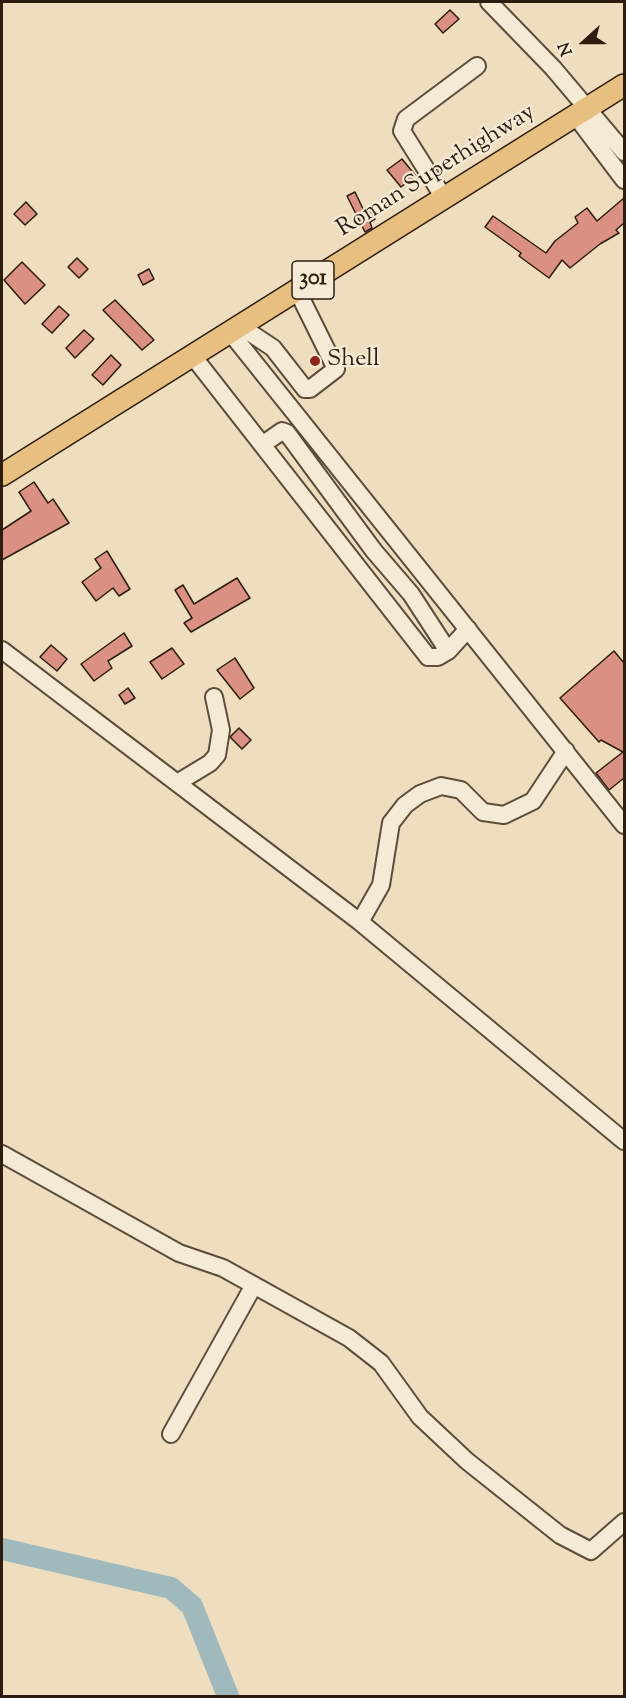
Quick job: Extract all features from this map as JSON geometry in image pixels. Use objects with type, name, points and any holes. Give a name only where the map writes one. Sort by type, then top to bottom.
[{"type":"main road","name":"Roman Superhighway","points":[[2,475],[624,85]]},
{"type":"street","points":[[489,2],[553,68],[624,180]]},
{"type":"street","points":[[444,198],[402,131],[406,119],[477,66]]},
{"type":"street","points":[[580,112],[624,152]]},
{"type":"street","points":[[235,329],[273,348],[305,389],[310,389],[336,369],[297,290]]},
{"type":"street","points":[[235,329],[624,825]]},
{"type":"street","points":[[192,356],[428,657],[438,657],[448,651],[468,629]]},
{"type":"street","points":[[262,445],[282,431],[287,433],[374,551],[411,594],[448,651]]},
{"type":"street","points":[[2,650],[360,922],[624,1141]]},
{"type":"street","points":[[177,783],[210,763],[217,755],[221,730],[214,698]]},
{"type":"street","points":[[360,922],[381,885],[391,824],[405,805],[420,794],[441,786],[461,790],[483,812],[504,815],[533,801],[566,751]]},
{"type":"street","points":[[2,1154],[179,1253],[223,1268],[341,1333],[381,1363],[420,1417],[467,1461],[560,1534],[591,1551],[624,1522]]},
{"type":"street","points":[[171,1434],[254,1285]]},
{"type":"building","points":[[450,10],[459,19],[443,33],[435,24]]},
{"type":"building","points":[[402,159],[416,176],[401,187],[387,170]]},
{"type":"building","points":[[355,192],[365,213],[370,210],[375,219],[370,222],[372,228],[365,232],[347,196]]},
{"type":"building","points":[[624,198],[624,223],[616,230],[619,233],[600,244],[570,268],[562,260],[549,278],[519,256],[521,253],[485,227],[493,216],[546,253],[555,241],[578,223],[575,217],[587,208],[597,221]]},
{"type":"building","points":[[26,202],[37,214],[25,225],[14,214]]},
{"type":"building","points":[[77,258],[88,269],[79,278],[68,267]]},
{"type":"building","points":[[22,262],[45,285],[25,304],[4,280]]},
{"type":"building","points":[[149,269],[154,279],[143,285],[138,275]]},
{"type":"building","points":[[115,300],[154,340],[142,350],[103,310]]},
{"type":"building","points":[[59,306],[69,315],[52,333],[42,324]]},
{"type":"building","points":[[84,330],[94,339],[75,358],[66,348]]},
{"type":"building","points":[[111,355],[121,365],[103,385],[92,375]]},
{"type":"building","points":[[34,482],[48,503],[53,499],[69,523],[2,560],[2,530],[31,511],[19,492]]},
{"type":"building","points":[[107,551],[130,589],[119,596],[113,588],[96,601],[82,582],[101,568],[95,559]]},
{"type":"building","points":[[237,578],[250,598],[191,632],[184,623],[192,618],[175,590],[183,585],[194,604]]},
{"type":"building","points":[[124,633],[132,646],[108,661],[112,668],[94,681],[81,664]]},
{"type":"building","points":[[51,645],[67,659],[57,671],[40,657]]},
{"type":"building","points":[[172,648],[184,664],[162,679],[150,662]]},
{"type":"building","points":[[614,651],[624,663],[624,778],[609,790],[596,773],[623,752],[601,740],[599,742],[560,698]]},
{"type":"building","points":[[235,658],[254,688],[240,699],[217,670]]},
{"type":"building","points":[[128,688],[135,698],[125,704],[119,695]]},
{"type":"building","points":[[239,728],[251,740],[242,749],[230,737]]},
{"type":"waterway","points":[[2,1549],[171,1588],[192,1606],[228,1696]]},
{"type":"place","name":"Shell","points":[[315,361]]}]
